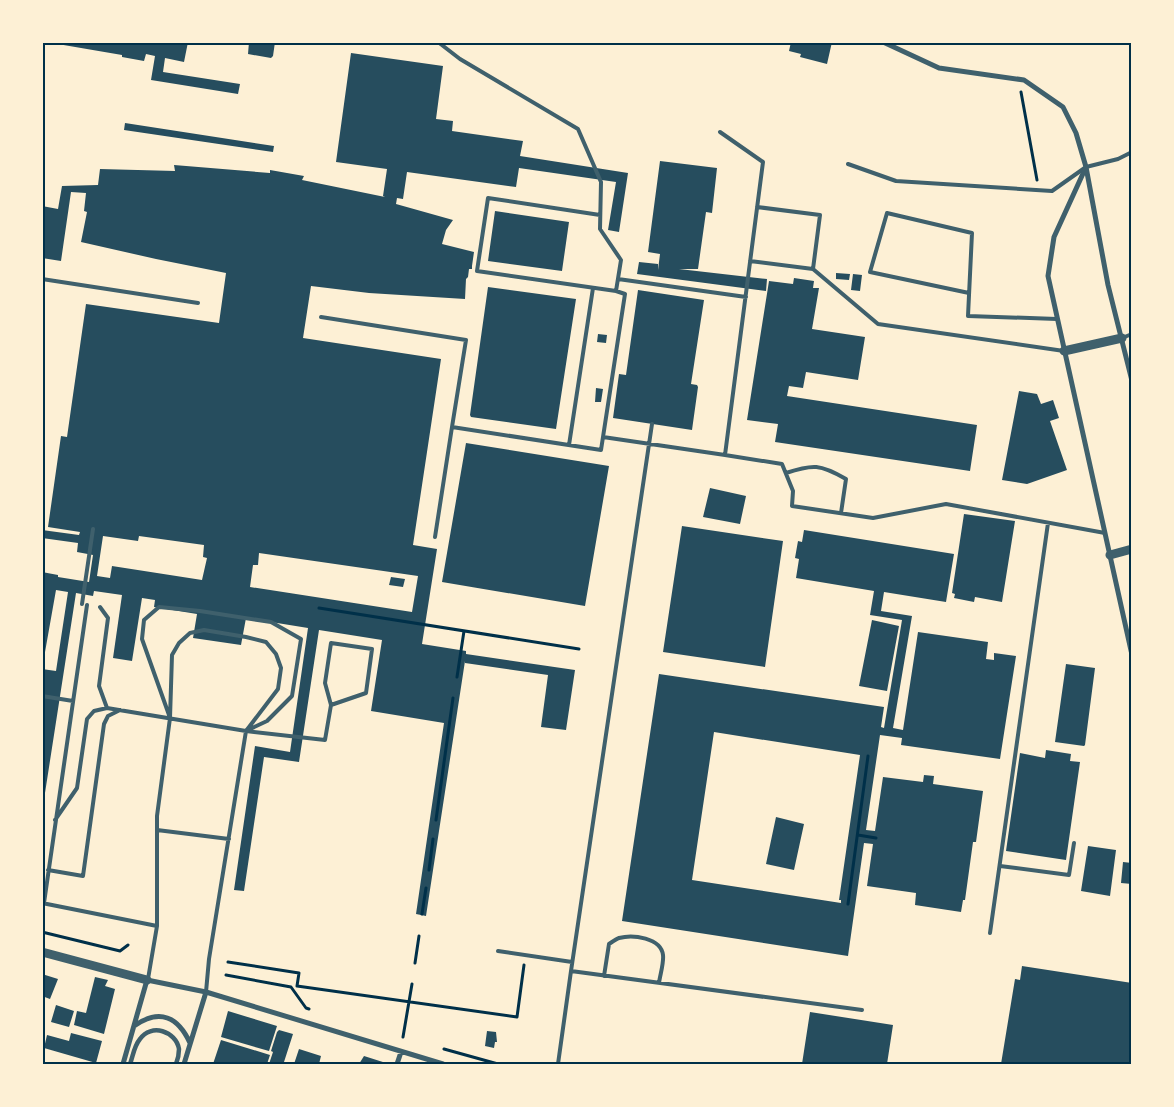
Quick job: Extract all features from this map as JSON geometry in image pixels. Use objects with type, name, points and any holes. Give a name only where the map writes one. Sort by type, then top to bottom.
[{"type":"street","points":[[883,42],[939,68],[1024,80],[1063,108],[1076,133],[1086,167],[1108,285],[1132,381]]},
{"type":"street","points":[[1086,167],[1054,237],[1048,276],[1132,655]]},
{"type":"street","points":[[1064,351],[1122,338]]},
{"type":"street","points":[[1110,555],[1132,549]]},
{"type":"street","points":[[42,952],[147,980],[206,992],[443,1064]]},
{"type":"street","points":[[123,1064],[147,980]]},
{"type":"street","points":[[184,1064],[206,992]]},
{"type":"street","points":[[134,1026],[146,1018],[166,1017],[178,1024],[191,1044]]},
{"type":"street","points":[[130,1064],[139,1039],[148,1032],[158,1030],[171,1035],[176,1041],[179,1052],[176,1064]]},
{"type":"street","points":[[398,1064],[401,1052]]},
{"type":"lane","points":[[438,42],[460,59],[578,129],[601,182],[600,229],[621,260],[616,292]]},
{"type":"lane","points":[[720,132],[763,162],[725,455]]},
{"type":"lane","points":[[848,164],[896,181],[1052,191],[1086,167],[1118,159],[1132,152]]},
{"type":"lane","points":[[452,426],[601,450],[626,294],[477,271],[488,198],[600,215]]},
{"type":"lane","points":[[757,207],[820,215],[813,269]]},
{"type":"lane","points":[[969,293],[870,272],[887,213],[972,233],[968,316],[1057,318]]},
{"type":"lane","points":[[750,261],[813,269],[878,324],[1064,351]]},
{"type":"lane","points":[[42,279],[198,302]]},
{"type":"lane","points":[[618,279],[746,297]]},
{"type":"lane","points":[[569,445],[593,288]]},
{"type":"lane","points":[[321,318],[466,340],[435,537]]},
{"type":"lane","points":[[1122,338],[1132,334]]},
{"type":"lane","points":[[558,1064],[652,424]]},
{"type":"lane","points":[[603,437],[782,464],[793,491],[792,506],[872,518],[946,504],[1105,533]]},
{"type":"lane","points":[[786,473],[807,466],[828,468],[846,479],[841,513]]},
{"type":"lane","points":[[990,933],[1048,523]]},
{"type":"lane","points":[[82,604],[94,529]]},
{"type":"lane","points":[[87,605],[43,903],[157,926]]},
{"type":"lane","points":[[100,607],[108,618],[99,686],[107,708]]},
{"type":"lane","points":[[170,718],[142,639],[144,620],[159,607],[200,610],[271,622],[300,639],[292,696],[267,721],[246,731]]},
{"type":"lane","points":[[147,980],[157,926],[157,816],[170,718],[172,655],[179,642],[190,633],[204,630],[246,637],[266,642],[276,654],[281,668],[278,689],[246,731],[206,992]]},
{"type":"lane","points":[[55,820],[77,788],[87,719],[94,711],[107,708],[246,731],[325,740],[331,706],[325,683],[332,643],[372,649],[366,693],[331,706]]},
{"type":"lane","points":[[42,696],[72,700]]},
{"type":"lane","points":[[48,870],[83,876],[104,724],[108,716],[120,710]]},
{"type":"lane","points":[[157,830],[229,839]]},
{"type":"lane","points":[[1000,866],[1069,875],[1074,843]]},
{"type":"lane","points":[[604,976],[609,944],[618,938],[629,936],[647,939],[658,945],[663,954],[659,983]]},
{"type":"lane","points":[[498,951],[572,962]]},
{"type":"lane","points":[[571,971],[862,1010]]},
{"type":"path","points":[[1019,79],[1037,180]]},
{"type":"path","points":[[319,608],[579,649]]},
{"type":"path","points":[[457,677],[464,631]]},
{"type":"path","points":[[436,820],[454,698]]},
{"type":"path","points":[[848,904],[868,756]]},
{"type":"path","points":[[858,835],[876,838]]},
{"type":"path","points":[[429,870],[433,839]]},
{"type":"path","points":[[422,914],[426,888]]},
{"type":"path","points":[[42,932],[120,951],[128,945]]},
{"type":"path","points":[[415,963],[419,936]]},
{"type":"path","points":[[228,962],[300,973],[297,986],[516,1017],[524,964]]},
{"type":"path","points":[[226,975],[291,987],[306,1008],[315,1010]]},
{"type":"path","points":[[403,1038],[412,984]]},
{"type":"path","points":[[394,1035],[411,1040]]},
{"type":"path","points":[[437,1047],[498,1064]]},
{"type":"building","points":[[46,42],[188,42],[184,62],[165,58],[163,72],[240,84],[238,94],[151,80],[155,56],[146,54],[144,61],[122,57],[122,55]]},
{"type":"building","points":[[249,42],[275,42],[273,56],[271,58],[248,54]]},
{"type":"building","points":[[791,42],[832,42],[827,64],[800,57],[801,54],[789,51]]},
{"type":"building","points":[[351,53],[443,66],[436,119],[453,121],[452,131],[523,141],[520,156],[628,173],[619,232],[608,230],[616,182],[519,168],[516,187],[407,172],[403,199],[397,198],[396,204],[453,220],[446,230],[442,244],[474,252],[472,269],[469,269],[466,279],[465,299],[369,293],[311,286],[303,338],[441,359],[413,545],[437,549],[422,644],[466,651],[466,654],[575,670],[566,730],[541,727],[548,675],[465,663],[465,661],[426,916],[416,914],[444,723],[371,711],[382,640],[319,630],[299,762],[264,757],[244,891],[234,890],[255,746],[290,752],[308,628],[246,618],[241,645],[193,638],[197,614],[154,607],[155,600],[142,598],[132,661],[113,658],[122,595],[94,591],[93,596],[76,593],[45,793],[42,793],[44,679],[42,669],[42,572],[58,575],[58,577],[89,582],[93,555],[77,552],[78,543],[42,538],[42,530],[79,535],[80,532],[48,527],[61,436],[67,437],[86,304],[219,323],[226,273],[81,242],[87,212],[84,211],[86,193],[71,192],[61,261],[42,258],[42,206],[58,209],[62,186],[98,185],[100,169],[175,171],[174,165],[270,173],[270,170],[304,176],[302,180],[385,197],[383,196],[387,169],[336,162]],"holes":[[[103,536],[138,541],[139,536],[204,545],[203,557],[207,558],[202,580],[112,566],[110,578],[97,576]],[[259,553],[418,576],[412,612],[250,587],[253,565],[258,565]],[[56,590],[68,592],[56,671],[42,669]]]},
{"type":"building","points":[[125,123],[274,146],[273,152],[124,130]]},
{"type":"building","points":[[660,161],[717,168],[712,213],[706,212],[698,269],[679,269],[767,279],[766,291],[637,274],[639,262],[658,264],[658,270],[660,254],[648,252]]},
{"type":"building","points":[[495,211],[569,222],[562,271],[488,261]]},
{"type":"building","points":[[836,273],[850,274],[849,280],[836,279]]},
{"type":"building","points":[[853,274],[862,275],[860,291],[851,290]]},
{"type":"building","points":[[794,278],[814,281],[813,288],[819,288],[812,329],[865,337],[858,380],[806,372],[803,388],[789,386],[787,396],[977,425],[970,471],[775,442],[778,424],[747,420],[769,281],[793,284]]},
{"type":"building","points":[[488,287],[576,299],[556,429],[471,417],[470,415]]},
{"type":"building","points":[[638,290],[704,300],[691,384],[698,387],[692,430],[613,418],[619,374],[626,375]]},
{"type":"building","points":[[598,334],[607,335],[606,343],[597,342]]},
{"type":"building","points":[[596,388],[603,389],[601,402],[595,402]]},
{"type":"building","points":[[1019,391],[1037,394],[1041,404],[1053,400],[1059,418],[1050,421],[1067,470],[1027,484],[1002,480]]},
{"type":"building","points":[[466,443],[609,466],[585,606],[442,582]]},
{"type":"building","points":[[710,488],[746,496],[740,524],[703,517]]},
{"type":"building","points":[[964,514],[1015,521],[1002,602],[975,597],[974,602],[954,598],[955,594],[952,593]]},
{"type":"building","points":[[682,526],[783,541],[765,667],[663,652]]},
{"type":"building","points":[[804,530],[954,554],[946,602],[884,592],[881,611],[912,616],[893,728],[903,730],[918,632],[988,642],[986,659],[994,660],[994,653],[1016,656],[1000,759],[901,745],[902,738],[880,735],[866,830],[875,831],[883,777],[923,782],[924,775],[934,776],[933,784],[983,791],[976,842],[973,842],[965,900],[963,900],[961,912],[915,905],[916,893],[867,886],[873,844],[864,843],[848,956],[622,921],[659,674],[884,707],[881,727],[884,728],[902,620],[870,615],[874,591],[796,578],[799,559],[795,558],[798,541],[802,542]],"holes":[[[714,732],[860,755],[839,900],[841,900],[841,903],[692,880]]]},
{"type":"building","points":[[391,577],[405,579],[403,587],[389,585]]},
{"type":"building","points":[[872,620],[899,626],[887,691],[859,686]]},
{"type":"building","points":[[1066,664],[1095,668],[1084,746],[1055,742]]},
{"type":"building","points":[[1046,750],[1071,754],[1070,761],[1080,762],[1066,860],[1006,851],[1020,753],[1045,758]]},
{"type":"building","points":[[776,817],[804,824],[794,870],[766,864]]},
{"type":"building","points":[[1088,846],[1116,850],[1110,896],[1081,891]]},
{"type":"building","points":[[1123,862],[1132,863],[1132,884],[1121,883]]},
{"type":"building","points":[[1022,966],[1132,983],[1132,1064],[1001,1064],[1015,979],[1020,980]]},
{"type":"building","points":[[42,974],[58,979],[50,999],[42,996]]},
{"type":"building","points":[[95,977],[108,980],[105,986],[115,989],[104,1034],[74,1025],[77,1011],[86,1013]]},
{"type":"building","points":[[56,1005],[74,1011],[69,1027],[51,1022]]},
{"type":"building","points":[[228,1011],[277,1026],[269,1051],[221,1037]]},
{"type":"building","points":[[810,1012],[893,1025],[887,1064],[802,1064]]},
{"type":"building","points":[[279,1030],[293,1034],[284,1062],[291,1064],[269,1064],[273,1052],[271,1051]]},
{"type":"building","points":[[487,1031],[496,1032],[497,1042],[495,1042],[494,1048],[485,1046]]},
{"type":"building","points":[[71,1033],[102,1041],[96,1063],[44,1048],[47,1035],[69,1041]]},
{"type":"building","points":[[221,1040],[270,1055],[267,1064],[213,1064]]},
{"type":"building","points":[[299,1049],[321,1056],[319,1064],[294,1064]]},
{"type":"building","points":[[364,1056],[386,1063],[386,1064],[359,1064]]}]
